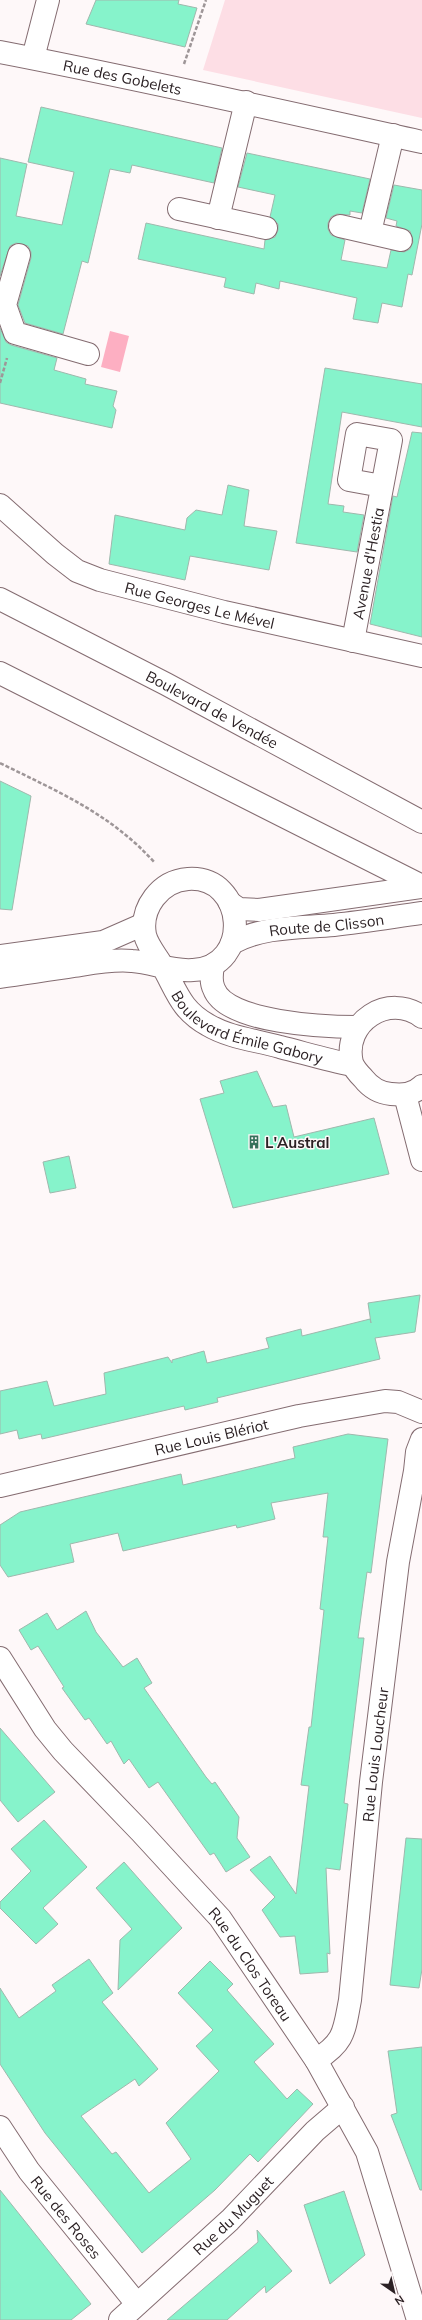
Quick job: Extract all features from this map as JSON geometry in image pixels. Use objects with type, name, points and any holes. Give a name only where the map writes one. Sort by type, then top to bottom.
[{"type":"street","points":[[34,58],[48,0]]},
{"type":"street","name":"Rue des Gobelets","points":[[0,52],[34,58],[176,90],[246,102],[422,142]]},
{"type":"street","points":[[218,218],[246,102]]},
{"type":"street","points":[[370,232],[393,135]]},
{"type":"street","points":[[178,209],[266,228]]},
{"type":"street","points":[[340,226],[401,240]]},
{"type":"street","points":[[19,255],[3,304],[15,333],[88,354]]},
{"type":"street","name":"Avenue d'Hestia","points":[[353,640],[382,486]]},
{"type":"street","name":"Rue Georges Le Mével","points":[[0,506],[55,554],[77,571],[100,580],[224,612],[422,656]]},
{"type":"street","name":"Boulevard de Vendée","points":[[0,599],[173,687],[422,822]]},
{"type":"street","points":[[0,673],[422,886]]},
{"type":"street","points":[[0,977],[106,961],[132,961],[163,967],[185,971],[199,970],[213,965],[224,956],[232,943],[236,930],[235,916],[230,903],[219,890],[205,882],[188,879],[172,883],[158,893],[148,907],[144,924],[150,948],[163,967]]},
{"type":"street","name":"Route de Clisson","points":[[230,903],[239,909],[259,910],[422,886]]},
{"type":"street","name":"Route de Clisson","points":[[232,943],[246,936],[262,931],[336,925],[422,914]]},
{"type":"street","points":[[0,956],[103,942],[144,924]]},
{"type":"street","name":"Boulevard Émile Gabory","points":[[213,965],[211,978],[214,990],[222,1001],[235,1007],[285,1023],[358,1027]]},
{"type":"street","name":"Boulevard Émile Gabory","points":[[163,967],[184,1007],[208,1025],[237,1037],[325,1060],[352,1065]]},
{"type":"street","points":[[422,1017],[404,1008],[390,1007],[378,1010],[367,1017],[358,1027],[352,1039],[351,1052],[352,1065],[368,1085],[383,1093],[413,1091],[422,1160]]},
{"type":"street","name":"Rue Louis Blériot","points":[[0,1486],[299,1416],[385,1401],[398,1402],[422,1412]]},
{"type":"street","name":"Rue Louis Loucheur","points":[[316,2060],[338,2044],[344,2029],[350,2000],[371,1782],[398,1562],[416,1471],[417,1452],[422,1439]]},
{"type":"street","name":"Rue du Clos Toreau","points":[[0,1658],[45,1729],[63,1752],[146,1836],[220,1918],[316,2060],[367,2152],[418,2320]]},
{"type":"street","name":"Rue du Muguet","points":[[120,2320],[230,2220],[315,2131],[343,2107]]},
{"type":"street","name":"Rue des Roses","points":[[0,2127],[29,2171],[137,2304]]},
{"type":"path","points":[[176,90],[206,0]]},
{"type":"path","points":[[0,763],[99,814],[124,832],[147,854],[172,883]]},
{"type":"shaded area","points":[[225,0],[422,0],[422,118],[203,70]]},
{"type":"shaded area","points":[[110,331],[129,336],[120,372],[101,367]]},
{"type":"building","points":[[96,0],[179,0],[178,4],[197,8],[185,47],[86,24]]},
{"type":"building","points":[[41,107],[222,148],[214,183],[132,165],[130,173],[110,169],[88,263],[82,261],[63,334],[25,323],[18,305],[31,258],[31,252],[28,246],[16,243],[10,246],[0,276],[0,158],[27,164],[16,216],[62,225],[74,172],[28,162]]},
{"type":"building","points":[[247,153],[370,179],[362,213],[350,211],[350,215],[337,214],[331,217],[328,223],[328,229],[331,235],[345,240],[341,260],[387,268],[391,250],[404,252],[410,249],[413,242],[410,231],[396,226],[397,221],[386,218],[394,185],[422,190],[422,224],[412,275],[408,274],[402,307],[382,303],[378,323],[353,319],[357,298],[280,281],[279,289],[256,283],[254,294],[224,287],[226,278],[138,259],[146,223],[264,249],[265,240],[275,237],[278,230],[278,224],[270,217],[275,195],[238,187]]},
{"type":"building","points":[[0,328],[6,342],[11,345],[57,358],[54,370],[86,379],[85,384],[117,391],[113,406],[116,410],[112,428],[0,403]]},
{"type":"building","points":[[325,368],[422,384],[422,427],[342,412],[328,504],[344,506],[343,512],[364,515],[357,552],[296,543]]},
{"type":"building","points":[[412,432],[422,433],[422,637],[370,624],[393,496],[397,497]]},
{"type":"building","points":[[228,485],[249,490],[244,526],[277,531],[269,570],[190,556],[185,580],[109,564],[115,515],[185,530],[187,518],[196,510],[222,515]]},
{"type":"building","points":[[0,781],[31,796],[12,910],[0,909]]},
{"type":"building","name":"L'Austral","points":[[257,1071],[273,1107],[286,1105],[294,1137],[374,1118],[389,1174],[233,1208],[200,1099],[224,1093],[220,1081]]},
{"type":"building","points":[[69,1156],[76,1188],[50,1193],[43,1162]]},
{"type":"building","points":[[420,1295],[415,1332],[375,1338],[380,1359],[217,1398],[218,1402],[185,1410],[184,1406],[42,1439],[41,1434],[19,1439],[17,1430],[0,1434],[0,1391],[47,1381],[54,1406],[106,1394],[104,1373],[168,1357],[172,1363],[172,1360],[204,1351],[207,1363],[269,1348],[266,1338],[301,1329],[302,1336],[370,1319],[371,1323],[368,1303]]},
{"type":"building","points":[[348,1434],[388,1439],[371,1573],[367,1572],[358,1638],[364,1638],[344,1803],[348,1804],[340,1870],[326,1868],[330,1954],[327,1953],[328,1972],[300,1974],[295,1936],[280,1937],[262,1910],[275,1897],[250,1870],[270,1856],[296,1894],[309,1786],[301,1785],[309,1727],[311,1727],[324,1610],[320,1609],[328,1537],[323,1537],[328,1493],[271,1503],[275,1519],[237,1528],[236,1525],[123,1551],[118,1533],[70,1544],[74,1562],[8,1577],[0,1565],[0,1525],[20,1512],[181,1474],[183,1485],[295,1458],[293,1447]]},
{"type":"building","points":[[86,1611],[96,1632],[123,1667],[137,1658],[152,1683],[144,1688],[206,1777],[212,1784],[215,1782],[239,1817],[237,1838],[250,1857],[226,1872],[214,1853],[210,1855],[158,1782],[149,1788],[129,1759],[124,1764],[111,1741],[107,1744],[89,1718],[85,1720],[62,1688],[64,1687],[38,1646],[31,1650],[19,1630],[47,1613],[57,1630]]},
{"type":"building","points":[[0,1728],[55,1792],[18,1822],[0,1800]]},
{"type":"building","points":[[44,1820],[87,1867],[43,1908],[58,1924],[36,1944],[0,1908],[0,1902],[31,1871],[11,1849]]},
{"type":"building","points":[[406,1838],[422,1839],[422,1969],[419,1988],[390,1985]]},
{"type":"building","points":[[124,1862],[182,1928],[118,1990],[120,1940],[132,1929],[96,1888]]},
{"type":"building","points":[[89,1959],[113,1993],[102,2002],[158,2069],[139,2086],[135,2079],[81,2116],[112,2154],[116,2152],[149,2193],[191,2159],[166,2123],[219,2071],[196,2046],[213,2030],[178,1993],[210,1961],[233,1984],[227,1990],[274,2044],[254,2062],[287,2099],[297,2089],[313,2104],[258,2162],[250,2154],[215,2190],[142,2253],[45,2133],[0,2064],[0,1988],[19,2018],[56,1991],[52,1985]]},
{"type":"building","points":[[422,2047],[422,2190],[420,2190],[391,2115],[397,2113],[388,2051]]},
{"type":"building","points":[[0,2190],[91,2304],[71,2320],[0,2320]]},
{"type":"building","points":[[344,2191],[365,2255],[330,2284],[304,2205]]},
{"type":"building","points":[[257,2230],[292,2271],[266,2293],[265,2286],[227,2320],[167,2320],[258,2242]]},
{"type":"place","name":"L'Austral","points":[[254,1142]]}]
